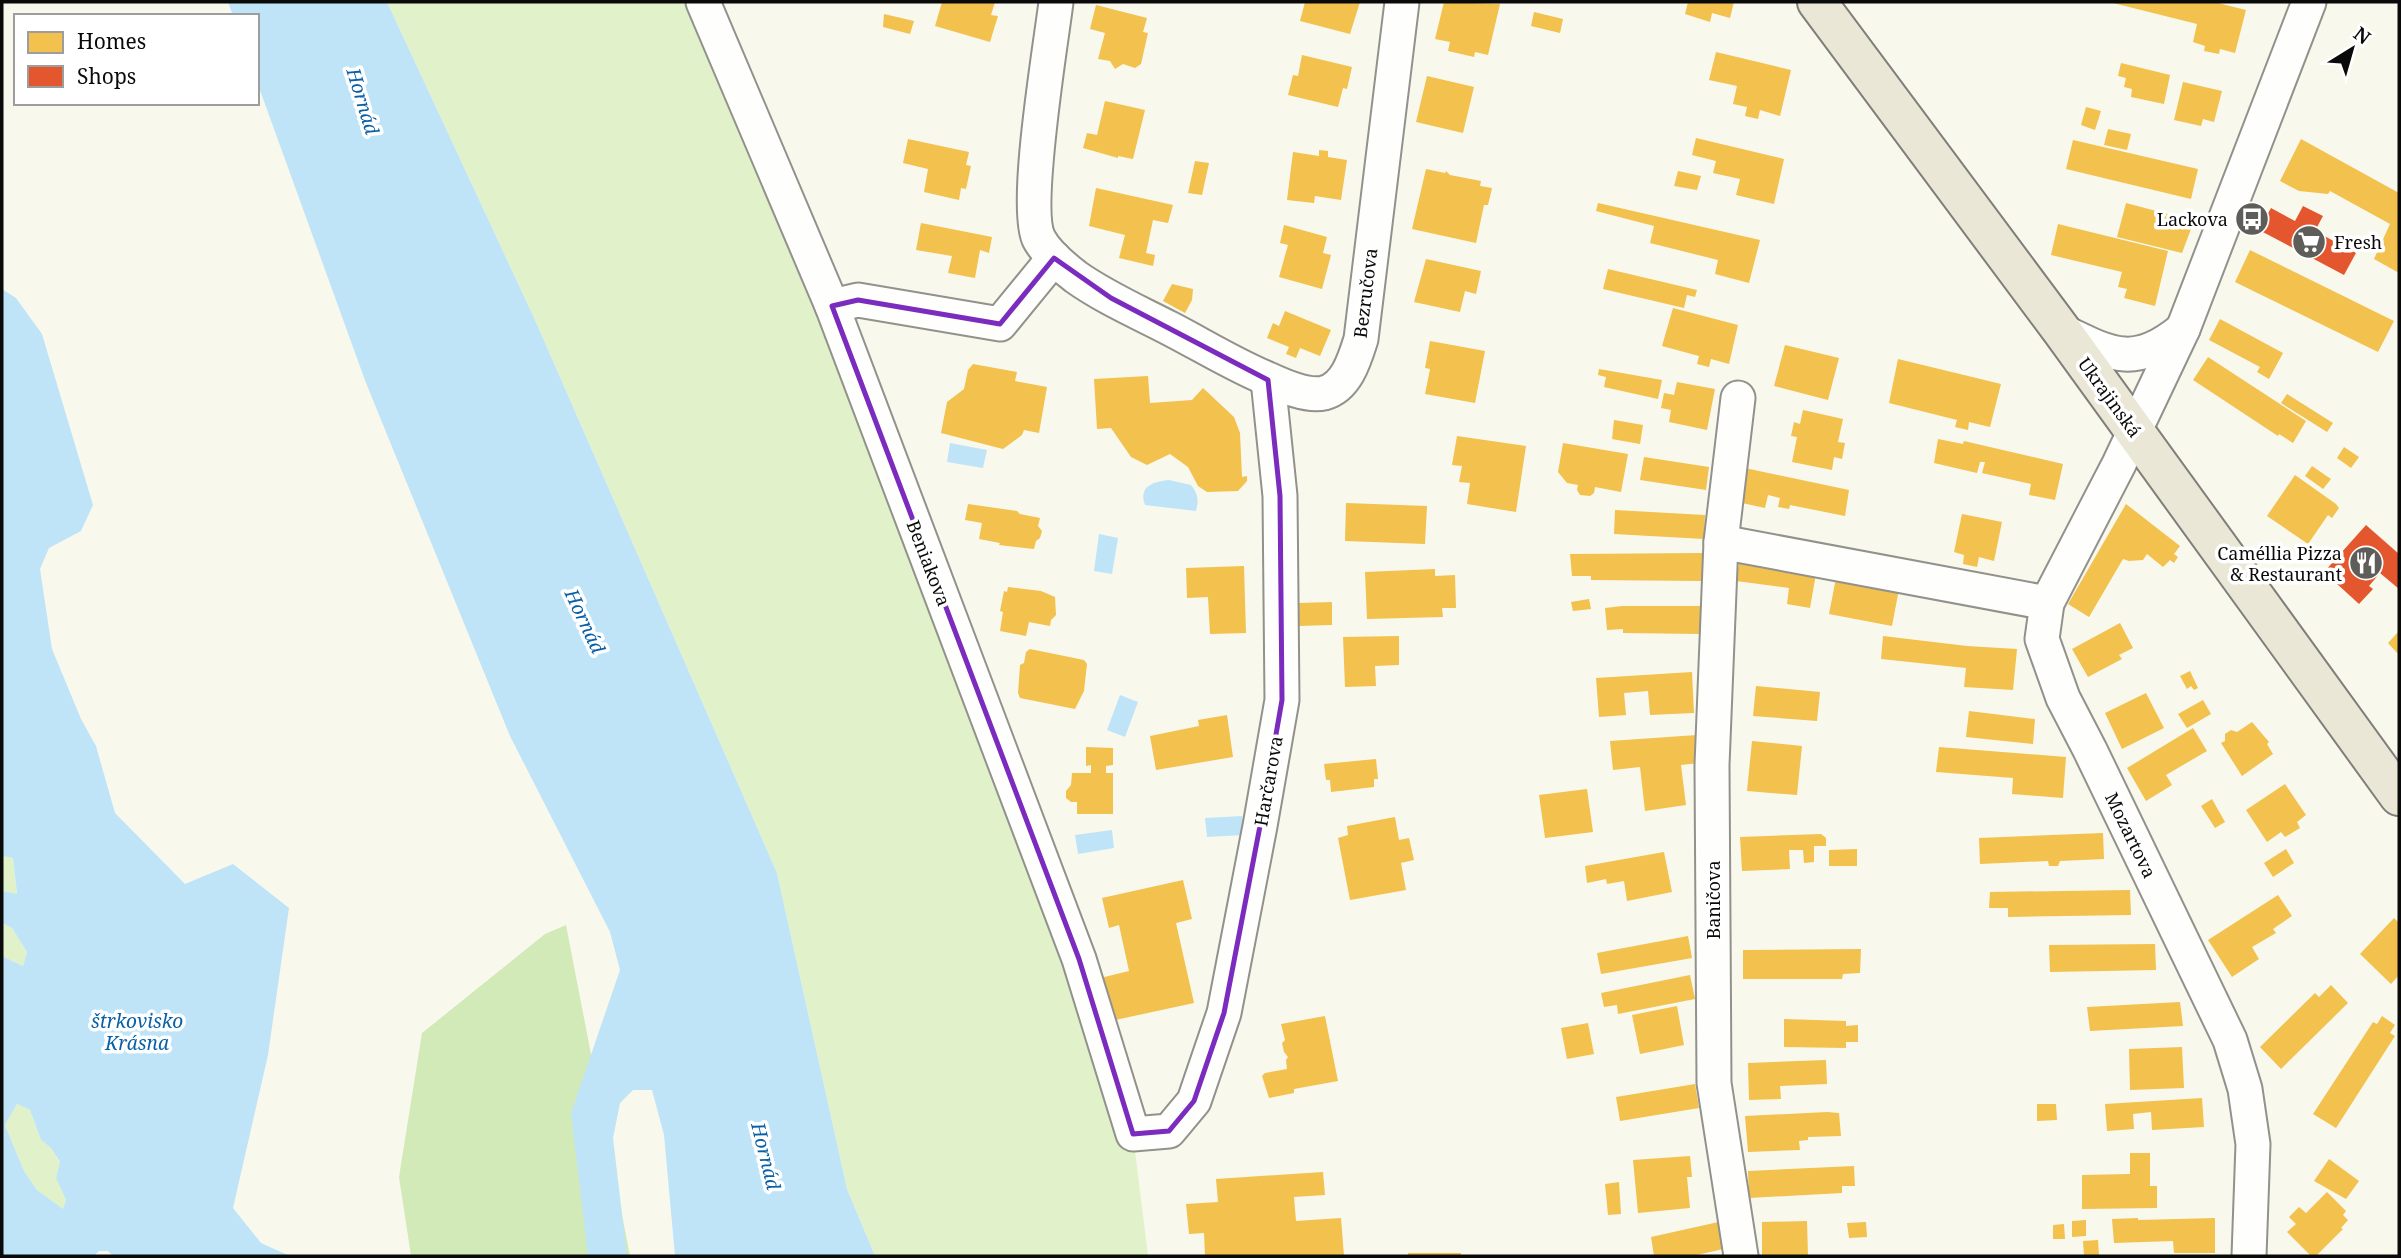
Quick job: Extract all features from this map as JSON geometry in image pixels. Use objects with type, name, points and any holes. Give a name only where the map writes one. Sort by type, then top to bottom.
[{"type":"main road","name":"Ukrajinská","points":[[1817,2],[2135,430],[2399,796]]},
{"type":"street","name":"Beniakova","points":[[703,2],[832,306],[1079,959],[1133,1134]]},
{"type":"street","name":"Bezručova","points":[[1056,2],[1036,164],[1035,217],[1038,238],[1054,258],[1076,277],[1111,298],[1268,380],[1311,394],[1326,393],[1341,382],[1353,364],[1361,339],[1402,2]]},
{"type":"street","points":[[2135,430],[2183,329],[2309,2]]},
{"type":"street","points":[[832,306],[858,300],[1000,324],[1054,258]]},
{"type":"street","points":[[2062,331],[2097,348],[2125,355],[2143,353],[2163,345],[2183,329]]},
{"type":"street","name":"Harčarova","points":[[1133,1134],[1169,1130],[1194,1101],[1224,1013],[1260,826],[1282,700],[1280,496],[1268,380]]},
{"type":"street","name":"Baničova","points":[[1738,398],[1721,542],[1712,765],[1714,1083],[1741,1256]]},
{"type":"street","name":"Mozartova","points":[[2135,430],[2047,603],[2042,639],[2063,698],[2224,1027],[2238,1064],[2245,1089],[2253,1144],[2249,1256]]},
{"type":"street","points":[[1721,542],[2047,603]]},
{"type":"highlighted area","points":[[1054,258],[1111,298],[1268,380],[1280,496],[1282,700],[1260,826],[1224,1013],[1194,1101],[1169,1131],[1133,1134],[1079,959],[832,306],[858,300],[1000,324]]},
{"type":"green space","points":[[387,2],[703,2],[1133,1134],[1148,1256],[875,1256],[847,1189],[777,873],[535,320]]},
{"type":"green space","points":[[2,856],[13,858],[17,895],[2,891]]},
{"type":"green space","points":[[2,923],[12,928],[27,952],[23,966],[2,956]]},
{"type":"green space","points":[[566,925],[630,1256],[411,1256],[399,1177],[422,1033],[545,934]]},
{"type":"green space","points":[[17,1104],[30,1110],[41,1140],[51,1148],[60,1163],[56,1178],[66,1200],[63,1210],[37,1190],[24,1171],[5,1125]]},
{"type":"water","name":"Hornád","points":[[228,2],[387,2],[535,320],[777,873],[847,1189],[875,1256],[675,1256],[664,1135],[652,1090],[633,1090],[620,1103],[613,1138],[627,1256],[588,1256],[571,1113],[620,970],[610,932],[510,736],[366,383],[259,88],[259,14],[232,14]]},
{"type":"water","name":"štrkovisko Krásna","points":[[2,289],[16,298],[42,334],[93,505],[81,531],[49,548],[40,569],[52,649],[81,719],[96,746],[115,813],[185,884],[233,864],[289,908],[268,1055],[233,1208],[261,1243],[290,1256],[113,1256],[108,1251],[99,1251],[94,1256],[2,1256],[2,956],[23,966],[27,952],[12,928],[2,923],[2,891],[17,894],[13,858],[2,856]],"holes":[[[17,1104],[30,1110],[41,1140],[51,1148],[60,1162],[56,1178],[66,1200],[63,1209],[37,1190],[24,1171],[5,1125]]]},
{"type":"water","points":[[950,443],[987,450],[983,468],[947,462]]},
{"type":"water","points":[[1169,480],[1191,485],[1197,497],[1196,511],[1145,505],[1145,489]]},
{"type":"water","points":[[1099,534],[1118,538],[1112,574],[1094,571]]},
{"type":"water","points":[[1120,695],[1138,702],[1125,737],[1107,730]]},
{"type":"water","points":[[1242,816],[1244,835],[1207,837],[1205,818]]},
{"type":"water","points":[[1112,830],[1114,848],[1078,854],[1075,835]]},
{"type":"building: Homes","points":[[942,2],[995,2],[991,15],[998,16],[990,42],[935,26]]},
{"type":"building: Homes","points":[[1305,2],[1360,2],[1350,34],[1300,21]]},
{"type":"building: Homes","points":[[1444,2],[1500,4],[1488,55],[1475,52],[1474,57],[1448,51],[1450,42],[1435,39]]},
{"type":"building: Homes","points":[[1688,2],[1734,2],[1730,18],[1712,13],[1710,22],[1685,14]]},
{"type":"building: Homes","points":[[2109,2],[2214,2],[2246,10],[2235,53],[2220,49],[2219,54],[2204,51],[2205,46],[2193,42],[2197,24]]},
{"type":"building: Homes","points":[[1096,5],[1147,18],[1143,32],[1148,33],[1141,64],[1135,68],[1123,64],[1115,69],[1110,61],[1098,59],[1105,33],[1090,29]]},
{"type":"building: Homes","points":[[1534,12],[1563,19],[1560,33],[1531,26]]},
{"type":"building: Homes","points":[[884,14],[914,21],[910,34],[883,27]]},
{"type":"building: Homes","points":[[1716,52],[1791,70],[1780,116],[1760,110],[1758,119],[1745,116],[1747,107],[1733,104],[1737,86],[1709,80]]},
{"type":"building: Homes","points":[[1302,55],[1352,67],[1347,89],[1343,88],[1338,107],[1288,95],[1293,75],[1298,76]]},
{"type":"building: Homes","points":[[2121,63],[2170,75],[2164,104],[2131,97],[2132,89],[2124,87],[2126,78],[2118,76]]},
{"type":"building: Homes","points":[[1427,76],[1474,87],[1463,133],[1416,122]]},
{"type":"building: Homes","points":[[2183,82],[2222,91],[2214,122],[2203,119],[2201,126],[2174,120]]},
{"type":"building: Homes","points":[[1105,101],[1145,110],[1133,159],[1118,158],[1083,148],[1087,133],[1097,135]]},
{"type":"building: Homes","points":[[2086,107],[2101,111],[2095,130],[2081,125]]},
{"type":"building: Homes","points":[[2108,129],[2131,134],[2127,150],[2104,145]]},
{"type":"building: Homes","points":[[1696,138],[1784,159],[1774,204],[1736,195],[1740,179],[1713,173],[1716,161],[1692,155]]},
{"type":"building: Homes","points":[[908,139],[969,152],[966,165],[971,166],[966,189],[961,188],[959,200],[924,192],[928,169],[903,163]]},
{"type":"building: Homes","points":[[2301,139],[2399,193],[2399,273],[2374,259],[2390,224],[2330,191],[2328,194],[2299,191],[2280,181]]},
{"type":"building: Homes","points":[[2073,140],[2198,169],[2191,199],[2066,169]]},
{"type":"building: Homes","points":[[1319,150],[1328,151],[1328,157],[1347,160],[1341,200],[1315,196],[1314,203],[1287,200],[1293,152],[1319,156]]},
{"type":"building: Homes","points":[[1195,161],[1209,163],[1202,195],[1188,193]]},
{"type":"building: Homes","points":[[1426,169],[1446,171],[1450,175],[1481,181],[1480,186],[1492,188],[1488,205],[1484,205],[1476,243],[1412,229]]},
{"type":"building: Homes","points":[[1678,171],[1701,176],[1697,190],[1674,186]]},
{"type":"building: Homes","points":[[1096,188],[1173,205],[1168,223],[1153,220],[1146,253],[1155,255],[1153,266],[1119,258],[1125,235],[1089,226]]},
{"type":"building: Homes","points":[[1598,203],[1760,240],[1749,283],[1715,274],[1718,260],[1650,243],[1654,226],[1596,211]]},
{"type":"building: Homes","points":[[2126,203],[2194,221],[2182,253],[2117,237]]},
{"type":"building: Homes","points":[[921,223],[992,237],[989,253],[980,250],[975,278],[948,273],[952,256],[916,250]]},
{"type":"building: Homes","points":[[2058,224],[2168,251],[2155,306],[2124,298],[2127,289],[2118,287],[2122,272],[2051,255]]},
{"type":"building: Homes","points":[[1284,225],[1327,237],[1323,253],[1331,255],[1322,289],[1279,277],[1288,245],[1280,243]]},
{"type":"building: Homes","points":[[2250,250],[2394,321],[2378,352],[2235,282]]},
{"type":"building: Homes","points":[[1426,259],[1481,271],[1476,294],[1465,291],[1460,312],[1414,302]]},
{"type":"building: Homes","points":[[1608,269],[1697,290],[1695,297],[1687,295],[1684,308],[1603,289]]},
{"type":"building: Homes","points":[[1172,284],[1193,289],[1192,300],[1185,313],[1163,301]]},
{"type":"building: Homes","points":[[1673,308],[1738,325],[1729,364],[1711,359],[1709,367],[1697,364],[1699,356],[1662,346]]},
{"type":"building: Homes","points":[[1285,311],[1331,330],[1320,356],[1300,348],[1296,358],[1286,354],[1289,347],[1267,338],[1273,323],[1279,326]]},
{"type":"building: Homes","points":[[2220,319],[2283,353],[2269,379],[2257,372],[2260,367],[2209,340]]},
{"type":"building: Homes","points":[[1430,341],[1485,351],[1475,403],[1425,394],[1430,369],[1425,368]]},
{"type":"building: Homes","points":[[1785,345],[1839,358],[1828,400],[1774,386]]},
{"type":"building: Homes","points":[[2208,357],[2306,421],[2293,443],[2193,380]]},
{"type":"building: Homes","points":[[1898,359],[2001,384],[1990,427],[1969,422],[1968,430],[1955,427],[1957,420],[1889,403]]},
{"type":"building: Homes","points":[[973,364],[1017,372],[1015,381],[1047,387],[1039,433],[1024,430],[1022,435],[1003,449],[941,433],[947,402],[964,389],[968,370]]},
{"type":"building: Homes","points":[[1599,369],[1662,380],[1658,399],[1604,387],[1606,377],[1598,375]]},
{"type":"building: Homes","points":[[1148,376],[1150,403],[1192,400],[1203,388],[1234,417],[1240,433],[1242,477],[1247,476],[1247,481],[1238,491],[1207,492],[1198,486],[1188,467],[1170,454],[1147,465],[1131,457],[1111,428],[1097,429],[1094,379]]},
{"type":"building: Homes","points":[[1677,382],[1715,389],[1707,430],[1669,422],[1671,410],[1661,408],[1664,393],[1674,395]]},
{"type":"building: Homes","points":[[2287,394],[2333,423],[2327,432],[2281,403]]},
{"type":"building: Homes","points":[[1803,410],[1843,419],[1838,442],[1845,443],[1842,459],[1834,457],[1832,470],[1792,462],[1797,437],[1791,436],[1794,422],[1800,424]]},
{"type":"building: Homes","points":[[1614,420],[1643,425],[1640,444],[1612,439]]},
{"type":"building: Homes","points":[[1457,436],[1526,446],[1516,512],[1467,504],[1470,483],[1459,482],[1462,466],[1452,465]]},
{"type":"building: Homes","points":[[1938,439],[1963,444],[1964,441],[2063,464],[2055,500],[2029,495],[2031,484],[1982,473],[1985,462],[1980,462],[1977,473],[1934,463]]},
{"type":"building: Homes","points":[[1563,443],[1628,454],[1621,492],[1595,487],[1590,496],[1580,495],[1578,485],[1567,483],[1558,472]]},
{"type":"building: Homes","points":[[2344,447],[2359,457],[2351,468],[2337,458]]},
{"type":"building: Homes","points":[[1644,457],[1709,467],[1706,490],[1640,480]]},
{"type":"building: Homes","points":[[2312,466],[2331,479],[2323,489],[2305,476]]},
{"type":"building: Homes","points":[[1745,468],[1849,490],[1845,516],[1790,505],[1789,509],[1778,507],[1780,498],[1768,495],[1765,508],[1742,503]]},
{"type":"building: Homes","points":[[2295,475],[2339,508],[2332,518],[2328,515],[2308,544],[2267,516]]},
{"type":"building: Homes","points":[[1346,503],[1427,506],[1425,544],[1345,541]]},
{"type":"building: Homes","points":[[968,504],[1017,511],[1040,518],[1038,526],[1042,531],[1034,549],[999,545],[1000,543],[979,539],[982,523],[965,520]]},
{"type":"building: Homes","points":[[2126,504],[2180,546],[2174,554],[2178,557],[2174,563],[2170,560],[2163,567],[2147,554],[2143,560],[2123,559],[2089,617],[2068,604]]},
{"type":"building: Homes","points":[[1615,510],[1705,515],[1704,539],[1614,534]]},
{"type":"building: Homes","points":[[1962,514],[2002,522],[1994,561],[1979,557],[1977,567],[1963,564],[1964,555],[1954,552]]},
{"type":"building: Homes","points":[[1703,553],[1702,581],[1591,580],[1591,576],[1572,576],[1570,554]]},
{"type":"building: Homes","points":[[1740,557],[1817,568],[1810,608],[1787,604],[1789,588],[1736,581]]},
{"type":"building: Homes","points":[[1244,566],[1246,633],[1210,634],[1208,597],[1187,598],[1186,568]]},
{"type":"building: Homes","points":[[1435,569],[1435,576],[1455,575],[1456,608],[1442,608],[1443,617],[1367,619],[1365,572]]},
{"type":"building: Homes","points":[[1836,578],[1899,589],[1892,626],[1829,614]]},
{"type":"building: Homes","points":[[1008,587],[1041,591],[1055,597],[1056,615],[1050,626],[1029,622],[1026,636],[1000,631],[1003,612],[1000,611],[1004,591],[1007,592]]},
{"type":"building: Homes","points":[[1589,599],[1591,609],[1573,611],[1571,602]]},
{"type":"building: Homes","points":[[1332,602],[1332,625],[1299,626],[1298,603]]},
{"type":"building: Homes","points":[[1702,606],[1701,634],[1623,633],[1623,629],[1607,630],[1605,608]]},
{"type":"building: Homes","points":[[2120,623],[2133,648],[2119,655],[2122,659],[2088,677],[2072,649]]},
{"type":"building: Homes","points":[[2399,631],[2399,655],[2388,643]]},
{"type":"building: Homes","points":[[1399,636],[1399,665],[1375,666],[1376,686],[1345,687],[1343,637]]},
{"type":"building: Homes","points":[[1883,636],[2017,649],[2013,690],[1964,687],[1966,668],[1881,659]]},
{"type":"building: Homes","points":[[1030,649],[1084,660],[1087,664],[1084,691],[1075,709],[1020,698],[1020,665],[1024,663],[1026,652]]},
{"type":"building: Homes","points":[[2190,671],[2198,688],[2194,690],[2191,686],[2187,689],[2180,676]]},
{"type":"building: Homes","points":[[1692,672],[1694,713],[1650,715],[1648,691],[1624,693],[1626,715],[1599,717],[1596,678]]},
{"type":"building: Homes","points":[[1756,686],[1820,692],[1817,721],[1753,716]]},
{"type":"building: Homes","points":[[2146,693],[2164,728],[2122,749],[2105,713]]},
{"type":"building: Homes","points":[[2203,700],[2211,714],[2187,728],[2178,714]]},
{"type":"building: Homes","points":[[1969,711],[2035,719],[2033,744],[1966,737]]},
{"type":"building: Homes","points":[[1227,715],[1233,757],[1156,770],[1150,736],[1199,726],[1198,720]]},
{"type":"building: Homes","points":[[2252,722],[2269,742],[2267,744],[2273,754],[2242,776],[2221,743],[2225,741],[2225,734],[2231,730],[2237,732]]},
{"type":"building: Homes","points":[[2193,728],[2207,751],[2166,775],[2172,785],[2146,801],[2127,768]]},
{"type":"building: Homes","points":[[1697,735],[1699,763],[1681,765],[1686,805],[1645,811],[1640,767],[1613,770],[1610,741]]},
{"type":"building: Homes","points":[[1752,741],[1802,746],[1797,795],[1747,791]]},
{"type":"building: Homes","points":[[1086,747],[1113,748],[1113,765],[1106,766],[1106,773],[1113,773],[1113,814],[1077,814],[1077,802],[1066,798],[1072,773],[1091,773],[1091,765],[1086,766]]},
{"type":"building: Homes","points":[[1939,747],[2066,757],[2063,798],[2012,794],[2013,778],[1936,772]]},
{"type":"building: Homes","points":[[1376,759],[1378,779],[1374,779],[1374,787],[1331,792],[1324,764]]},
{"type":"building: Homes","points":[[2285,784],[2306,815],[2297,822],[2300,828],[2285,837],[2281,832],[2267,842],[2246,810]]},
{"type":"building: Homes","points":[[1587,789],[1593,832],[1545,838],[1539,795]]},
{"type":"building: Homes","points":[[2212,799],[2225,822],[2215,828],[2201,806]]},
{"type":"building: Homes","points":[[1395,817],[1399,840],[1409,838],[1414,860],[1401,863],[1406,890],[1350,900],[1338,838],[1348,835],[1347,826]]},
{"type":"building: Homes","points":[[2103,833],[2104,859],[2060,861],[2058,866],[2049,866],[2048,861],[1980,864],[1979,838]]},
{"type":"building: Homes","points":[[1821,834],[1826,838],[1826,846],[1814,846],[1814,862],[1804,863],[1803,850],[1789,850],[1790,869],[1742,871],[1740,837]]},
{"type":"building: Homes","points":[[1857,849],[1857,866],[1829,866],[1829,850]]},
{"type":"building: Homes","points":[[2286,849],[2294,863],[2273,877],[2264,863]]},
{"type":"building: Homes","points":[[1664,852],[1672,892],[1627,901],[1624,881],[1607,884],[1606,879],[1587,883],[1585,866]]},
{"type":"building: Homes","points":[[1183,880],[1192,919],[1176,923],[1194,1003],[1106,1022],[1096,979],[1129,971],[1119,925],[1109,928],[1102,898]]},
{"type":"building: Homes","points":[[2130,890],[2131,915],[2008,917],[2008,908],[1989,908],[1990,892]]},
{"type":"building: Homes","points":[[2278,895],[2292,916],[2273,929],[2276,933],[2252,947],[2259,959],[2232,977],[2208,940]]},
{"type":"building: Homes","points":[[2394,918],[2399,923],[2399,975],[2391,984],[2360,954]]},
{"type":"building: Homes","points":[[1688,936],[1692,958],[1601,974],[1597,953]]},
{"type":"building: Homes","points":[[2155,944],[2156,970],[2050,972],[2049,945]]},
{"type":"building: Homes","points":[[1861,949],[1860,973],[1843,974],[1842,979],[1743,979],[1743,950]]},
{"type":"building: Homes","points":[[1690,975],[1695,999],[1618,1014],[1617,1005],[1604,1007],[1601,993]]},
{"type":"building: Homes","points":[[2331,985],[2348,1003],[2281,1069],[2260,1047],[2315,993],[2319,997]]},
{"type":"building: Homes","points":[[2180,1002],[2183,1026],[2090,1031],[2087,1007]]},
{"type":"building: Homes","points":[[1677,1006],[1684,1045],[1640,1054],[1632,1015]]},
{"type":"building: Homes","points":[[1325,1016],[1338,1081],[1294,1089],[1294,1093],[1269,1098],[1262,1076],[1287,1069],[1288,1057],[1282,1043],[1285,1040],[1281,1024]]},
{"type":"building: Homes","points":[[2382,1016],[2395,1025],[2390,1033],[2395,1036],[2336,1128],[2313,1114],[2373,1022],[2377,1024]]},
{"type":"building: Homes","points":[[1784,1019],[1846,1021],[1846,1026],[1858,1025],[1858,1042],[1846,1042],[1846,1048],[1784,1047]]},
{"type":"building: Homes","points":[[1588,1023],[1594,1054],[1567,1059],[1561,1028]]},
{"type":"building: Homes","points":[[2182,1047],[2184,1088],[2130,1090],[2129,1049]]},
{"type":"building: Homes","points":[[1826,1060],[1827,1084],[1780,1086],[1781,1099],[1749,1100],[1748,1063]]},
{"type":"building: Homes","points":[[1695,1084],[1699,1108],[1620,1121],[1616,1097]]},
{"type":"building: Homes","points":[[2202,1098],[2204,1127],[2152,1130],[2151,1112],[2133,1114],[2134,1129],[2107,1131],[2105,1104]]},
{"type":"building: Homes","points":[[2037,1104],[2056,1104],[2057,1120],[2037,1121]]},
{"type":"building: Homes","points":[[1839,1113],[1841,1136],[1808,1137],[1808,1140],[1799,1141],[1800,1150],[1748,1152],[1745,1116]]},
{"type":"building: Homes","points":[[2130,1153],[2150,1153],[2150,1186],[2157,1186],[2157,1208],[2082,1209],[2082,1175],[2130,1174]]},
{"type":"building: Homes","points":[[1690,1156],[1692,1177],[1687,1177],[1690,1208],[1638,1213],[1633,1160]]},
{"type":"building: Homes","points":[[2329,1159],[2359,1181],[2346,1199],[2314,1181]]},
{"type":"building: Homes","points":[[1854,1166],[1855,1186],[1842,1186],[1842,1193],[1749,1198],[1748,1171]]},
{"type":"building: Homes","points":[[1323,1172],[1325,1195],[1294,1197],[1296,1221],[1341,1218],[1344,1256],[1205,1256],[1204,1233],[1189,1234],[1186,1204],[1218,1202],[1216,1179]]},
{"type":"building: Homes","points":[[1619,1182],[1621,1214],[1608,1215],[1605,1184]]},
{"type":"building: Homes","points":[[2327,1192],[2346,1211],[2343,1215],[2348,1220],[2341,1228],[2343,1229],[2316,1256],[2311,1256],[2287,1232],[2296,1224],[2289,1217],[2299,1207],[2306,1213]]},
{"type":"building: Homes","points":[[2215,1218],[2215,1253],[2174,1253],[2173,1241],[2114,1243],[2112,1219]]},
{"type":"building: Homes","points":[[2086,1220],[2086,1236],[2072,1237],[2072,1221]]},
{"type":"building: Homes","points":[[1723,1221],[1728,1248],[1692,1256],[1654,1256],[1651,1237]]},
{"type":"building: Homes","points":[[1807,1221],[1808,1256],[1762,1256],[1762,1222]]},
{"type":"building: Homes","points":[[1866,1222],[1867,1237],[1849,1238],[1847,1223]]},
{"type":"building: Homes","points":[[2064,1224],[2065,1239],[2053,1239],[2053,1225]]},
{"type":"building: Homes","points":[[2098,1240],[2099,1256],[2084,1256],[2083,1241]]},
{"type":"building: Homes","points":[[1408,1253],[1461,1253],[1461,1256],[1408,1256]]},
{"type":"building: Shops","name":"Fresh","points":[[2303,206],[2323,216],[2315,231],[2356,253],[2344,275],[2259,230],[2271,208],[2295,221]]},
{"type":"building: Shops","name":"Caméllia Pizza & Restaurant","points":[[2366,525],[2399,554],[2399,589],[2380,573],[2369,586],[2373,589],[2359,604],[2324,572]]},
{"type":"place","name":"Lackova","points":[[2252,219]]},
{"type":"place","name":"Fresh","points":[[2309,242]]},
{"type":"place","name":"Caméllia Pizza & Restaurant","points":[[2366,563]]}]
